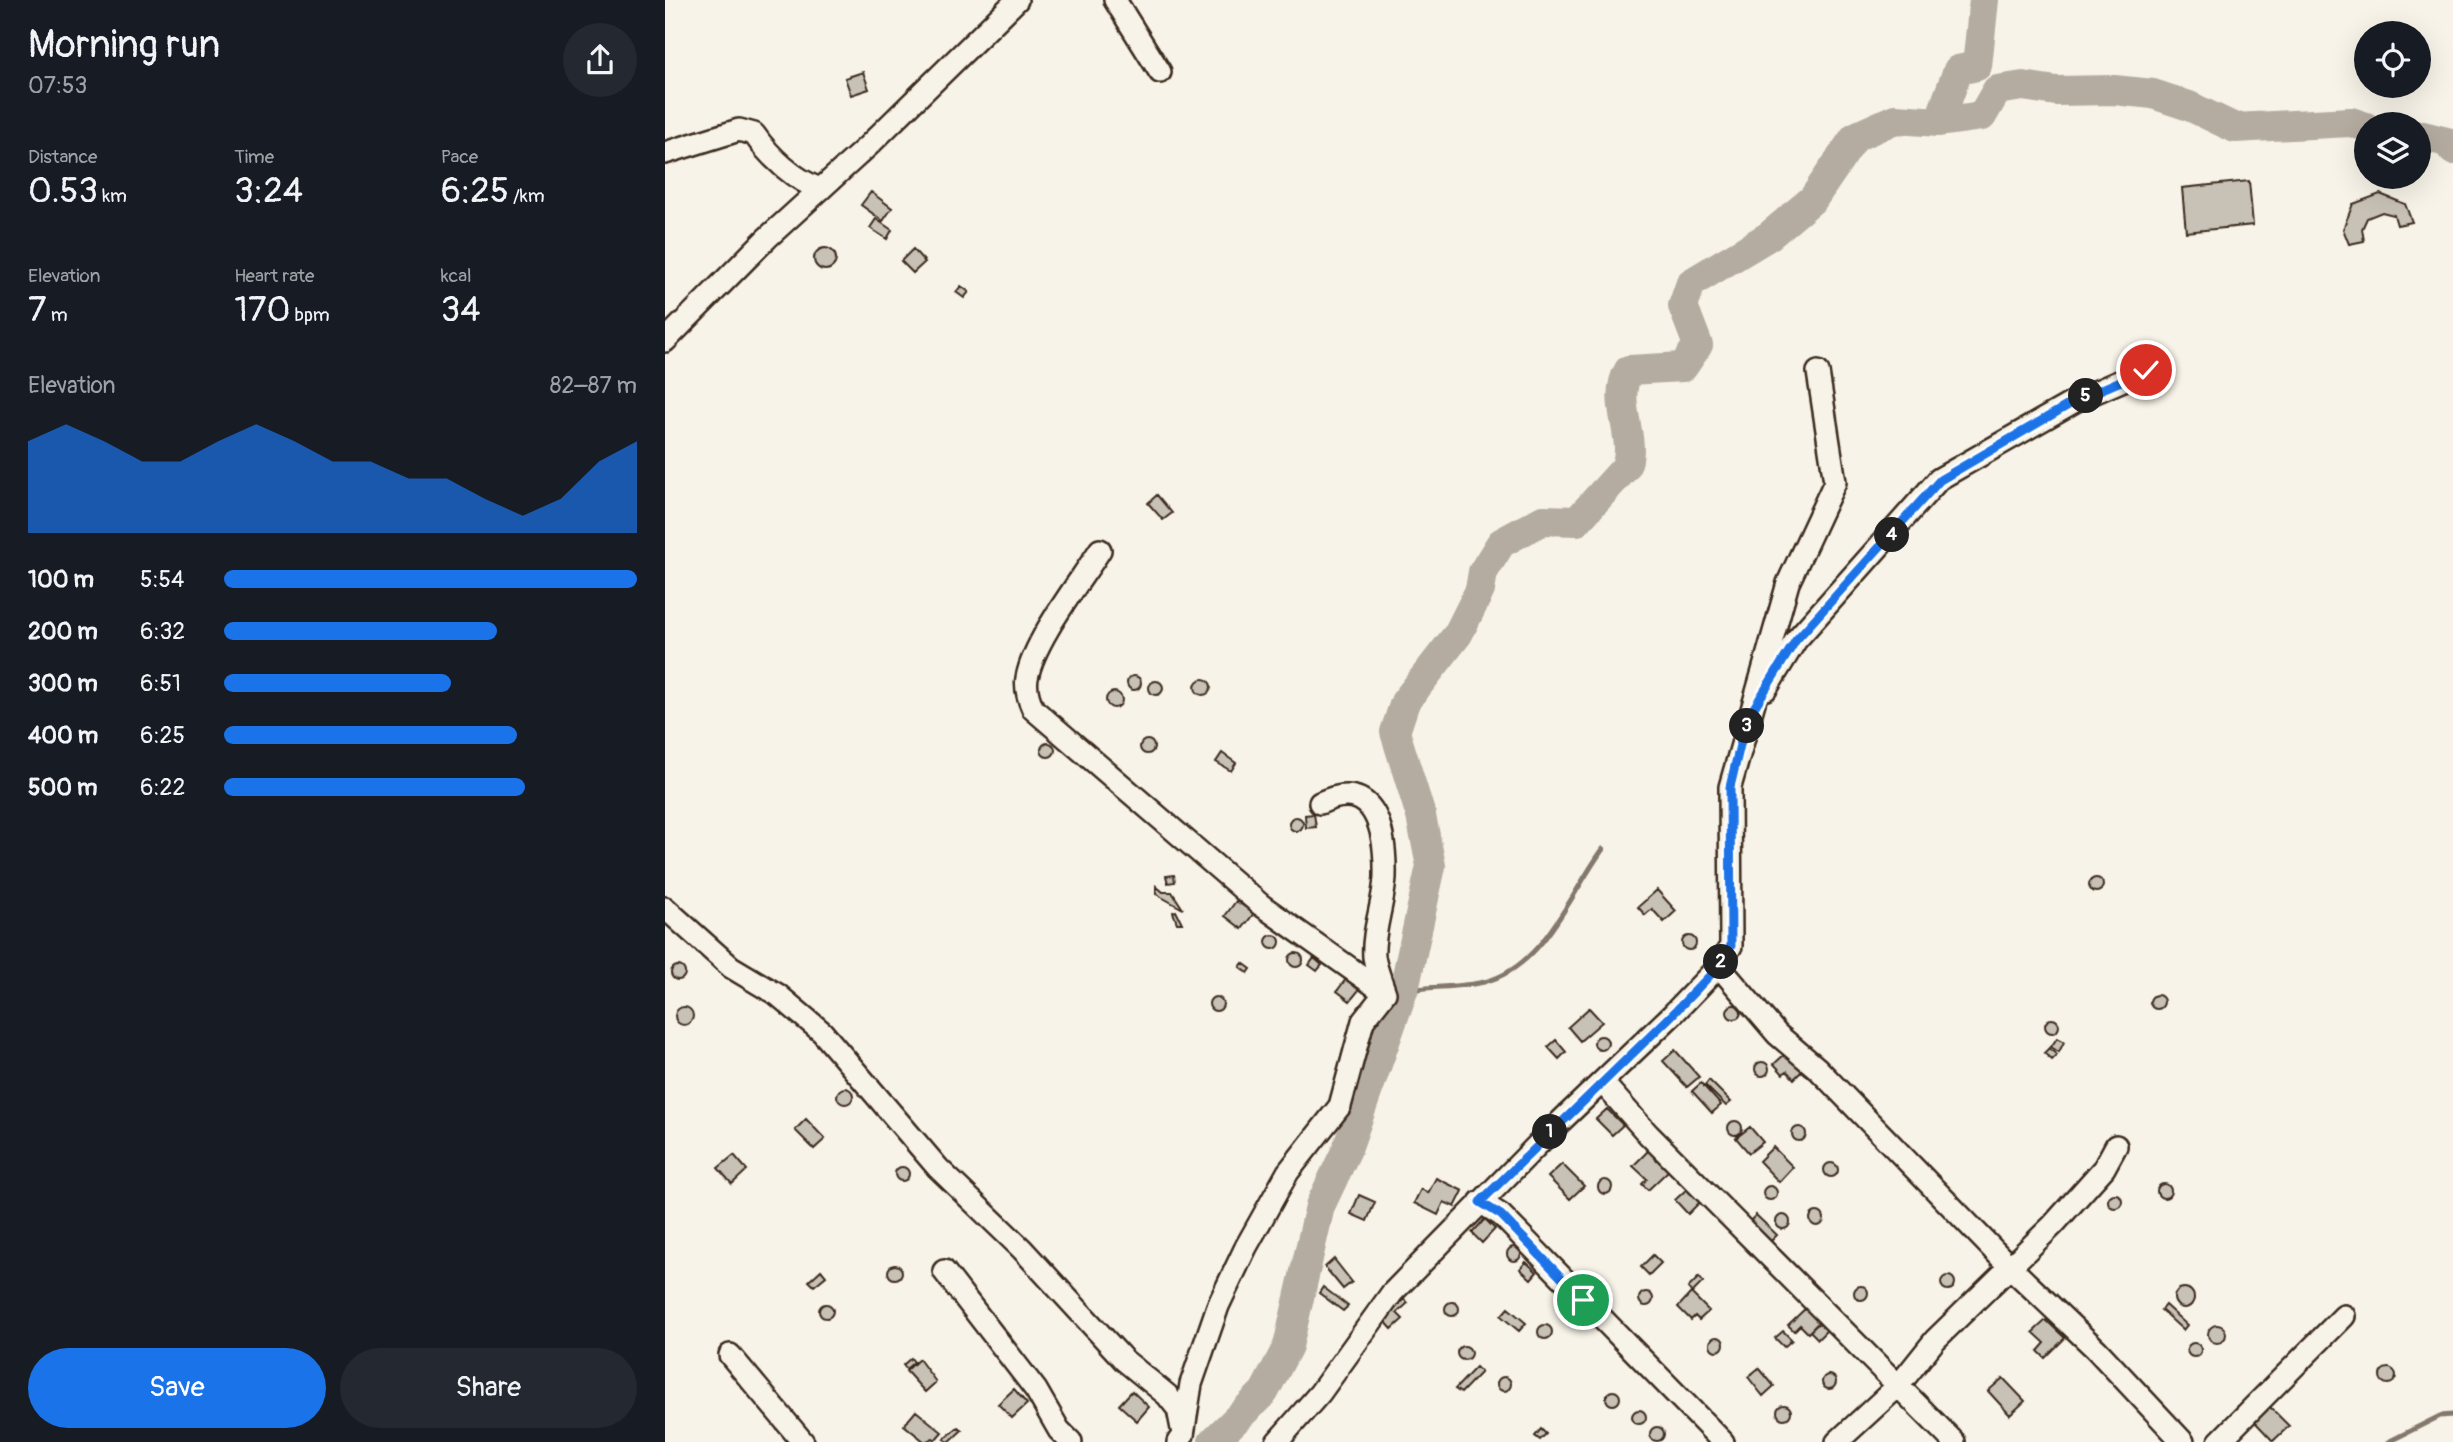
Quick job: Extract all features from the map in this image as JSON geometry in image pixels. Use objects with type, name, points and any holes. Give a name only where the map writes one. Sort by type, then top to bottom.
[{"type":"street","points":[[665,341],[767,238],[1017,0]]},
{"type":"street","points":[[1115,0],[1160,72]]},
{"type":"street","points":[[665,153],[739,130],[754,134],[768,155],[810,186],[821,189]]},
{"type":"street","points":[[1752,711],[1796,640],[1940,480],[2077,400],[2146,370]]},
{"type":"street","points":[[1277,1442],[1320,1393],[1392,1293],[1480,1202],[1603,1083],[1718,965],[1731,946],[1730,787],[1789,583],[1835,482],[1818,372]]},
{"type":"street","points":[[1100,550],[1044,639],[1027,678],[1028,699],[1033,709],[1261,905],[1385,993]]},
{"type":"street","points":[[1320,803],[1337,795],[1362,797],[1368,802],[1380,833],[1385,876],[1374,955],[1385,993]]},
{"type":"street","points":[[665,908],[731,967],[778,995],[822,1032],[938,1168],[1022,1249],[1124,1360],[1167,1395],[1178,1409],[1181,1438]]},
{"type":"street","points":[[1718,965],[1777,1034],[1823,1075],[2011,1268],[2096,1349],[2183,1442]]},
{"type":"street","points":[[1181,1438],[1191,1384],[1218,1306],[1245,1247],[1288,1172],[1340,1106],[1363,1021],[1385,993]]},
{"type":"street","points":[[1603,1083],[1648,1134],[1954,1442]]},
{"type":"street","points":[[1837,1442],[1899,1385],[1935,1340],[2011,1268],[2104,1168],[2116,1146]]},
{"type":"street","points":[[1480,1202],[1501,1215],[1723,1442]]},
{"type":"street","points":[[944,1271],[1036,1390],[1059,1430],[1071,1442]]},
{"type":"street","points":[[2218,1442],[2344,1316]]},
{"type":"street","points":[[730,1355],[803,1442]]},
{"type":"building","points":[[863,72],[869,89],[851,95],[845,78]]},
{"type":"building","points":[[2249,181],[2253,225],[2186,232],[2182,188]]},
{"type":"building","points":[[871,192],[892,208],[883,221],[861,205]]},
{"type":"building","points":[[2380,194],[2405,204],[2412,222],[2397,225],[2394,215],[2382,212],[2367,218],[2362,229],[2364,241],[2349,244],[2343,229],[2353,204]]},
{"type":"building","points":[[876,219],[892,230],[887,239],[870,228]]},
{"type":"building","points":[[825,248],[833,251],[836,259],[833,267],[825,270],[817,267],[814,259],[817,251]]},
{"type":"building","points":[[913,249],[925,262],[913,273],[901,261]]},
{"type":"building","points":[[961,286],[969,292],[964,298],[956,292]]},
{"type":"building","points":[[1157,495],[1172,513],[1163,520],[1148,503]]},
{"type":"building","points":[[1134,676],[1139,678],[1139,688],[1134,690],[1129,688],[1127,683],[1129,678]]},
{"type":"building","points":[[1203,679],[1209,681],[1209,693],[1203,695],[1197,693],[1195,687],[1197,681]]},
{"type":"building","points":[[1153,681],[1159,681],[1163,688],[1159,695],[1153,695],[1149,691],[1149,685]]},
{"type":"building","points":[[1114,692],[1122,700],[1114,708],[1106,700]]},
{"type":"building","points":[[1147,740],[1152,742],[1152,752],[1147,754],[1142,752],[1140,747],[1142,742]]},
{"type":"building","points":[[1045,743],[1051,743],[1055,750],[1051,757],[1045,757],[1041,753],[1041,747]]},
{"type":"building","points":[[1222,753],[1236,763],[1231,771],[1216,762]]},
{"type":"building","points":[[1314,814],[1316,827],[1306,828],[1305,815]]},
{"type":"building","points":[[1296,817],[1301,819],[1301,829],[1296,831],[1291,829],[1289,824],[1291,819]]},
{"type":"building","points":[[1174,875],[1175,882],[1168,883],[1166,876]]},
{"type":"building","points":[[2096,878],[2101,880],[2101,890],[2096,892],[2091,890],[2089,885],[2091,880]]},
{"type":"building","points":[[1156,886],[1163,892],[1172,892],[1183,909],[1156,894]]},
{"type":"building","points":[[1657,890],[1676,911],[1664,922],[1652,909],[1645,915],[1638,907]]},
{"type":"building","points":[[1236,901],[1254,913],[1242,929],[1225,916]]},
{"type":"building","points":[[1176,911],[1182,923],[1177,923],[1173,912]]},
{"type":"building","points":[[1273,935],[1278,937],[1278,947],[1273,949],[1268,947],[1266,942],[1268,937]]},
{"type":"building","points":[[1689,936],[1694,938],[1694,948],[1689,950],[1684,948],[1682,943],[1684,938]]},
{"type":"building","points":[[1296,953],[1301,955],[1301,965],[1296,967],[1291,965],[1289,960],[1291,955]]},
{"type":"building","points":[[1314,958],[1322,965],[1317,971],[1309,965]]},
{"type":"building","points":[[1243,963],[1251,969],[1248,973],[1240,967]]},
{"type":"building","points":[[675,966],[681,966],[685,973],[681,980],[675,980],[671,976],[671,970]]},
{"type":"building","points":[[1346,979],[1359,990],[1350,1001],[1337,991]]},
{"type":"building","points":[[2157,995],[2162,997],[2162,1007],[2157,1009],[2152,1007],[2150,1002],[2152,997]]},
{"type":"building","points":[[1213,997],[1219,997],[1223,1004],[1219,1011],[1213,1011],[1209,1007],[1209,1001]]},
{"type":"building","points":[[1734,1005],[1739,1007],[1739,1017],[1734,1019],[1729,1017],[1727,1012],[1729,1007]]},
{"type":"building","points":[[684,1007],[690,1010],[693,1016],[690,1022],[684,1025],[678,1022],[675,1016],[678,1010]]},
{"type":"building","points":[[1589,1008],[1602,1022],[1580,1041],[1568,1027]]},
{"type":"building","points":[[2052,1019],[2057,1021],[2057,1031],[2052,1033],[2047,1031],[2045,1026],[2047,1021]]},
{"type":"building","points":[[1601,1036],[1606,1038],[1606,1048],[1601,1050],[1596,1048],[1594,1043],[1596,1038]]},
{"type":"building","points":[[2057,1038],[2064,1042],[2059,1052],[2051,1047]]},
{"type":"building","points":[[1556,1040],[1566,1052],[1559,1059],[1548,1047]]},
{"type":"building","points":[[2049,1048],[2057,1055],[2052,1060],[2044,1053]]},
{"type":"building","points":[[1675,1050],[1699,1077],[1687,1087],[1663,1061]]},
{"type":"building","points":[[1786,1053],[1802,1071],[1794,1079],[1787,1071],[1783,1074],[1774,1064]]},
{"type":"building","points":[[1762,1062],[1767,1064],[1767,1074],[1762,1076],[1757,1074],[1755,1069],[1757,1064]]},
{"type":"building","points":[[1709,1080],[1731,1102],[1726,1106],[1705,1085]]},
{"type":"building","points":[[1701,1083],[1721,1105],[1712,1113],[1692,1091]]},
{"type":"building","points":[[845,1088],[851,1090],[851,1102],[845,1104],[839,1102],[837,1096],[839,1090]]},
{"type":"building","points":[[1607,1109],[1623,1125],[1612,1135],[1596,1119]]},
{"type":"building","points":[[806,1119],[825,1139],[814,1149],[795,1130]]},
{"type":"building","points":[[1735,1121],[1740,1123],[1740,1133],[1735,1135],[1730,1133],[1728,1128],[1730,1123]]},
{"type":"building","points":[[1750,1127],[1763,1142],[1749,1153],[1736,1138]]},
{"type":"building","points":[[1799,1127],[1804,1129],[1804,1139],[1799,1141],[1794,1139],[1792,1134],[1794,1129]]},
{"type":"building","points":[[1773,1147],[1793,1167],[1779,1182],[1759,1161]]},
{"type":"building","points":[[1649,1150],[1669,1170],[1648,1190],[1642,1184],[1647,1179],[1633,1166]]},
{"type":"building","points":[[734,1155],[747,1170],[732,1184],[718,1168]]},
{"type":"building","points":[[1831,1163],[1836,1165],[1836,1175],[1831,1177],[1826,1175],[1824,1170],[1826,1165]]},
{"type":"building","points":[[1562,1164],[1584,1186],[1570,1199],[1548,1177]]},
{"type":"building","points":[[902,1167],[907,1169],[907,1179],[902,1181],[897,1179],[895,1174],[897,1169]]},
{"type":"building","points":[[1436,1178],[1463,1191],[1455,1207],[1444,1202],[1438,1215],[1414,1203],[1421,1189],[1428,1193]]},
{"type":"building","points":[[1605,1180],[1610,1182],[1610,1192],[1605,1194],[1600,1192],[1598,1187],[1600,1182]]},
{"type":"building","points":[[2164,1184],[2169,1186],[2169,1196],[2164,1198],[2159,1196],[2157,1191],[2159,1186]]},
{"type":"building","points":[[1770,1186],[1775,1188],[1775,1198],[1770,1200],[1765,1198],[1763,1193],[1765,1188]]},
{"type":"building","points":[[1687,1189],[1700,1202],[1688,1214],[1675,1200]]},
{"type":"building","points":[[2115,1194],[2120,1196],[2120,1206],[2115,1208],[2110,1206],[2108,1201],[2110,1196]]},
{"type":"building","points":[[1359,1195],[1375,1202],[1367,1221],[1351,1214]]},
{"type":"building","points":[[1817,1212],[1822,1214],[1822,1224],[1817,1226],[1812,1224],[1810,1219],[1812,1214]]},
{"type":"building","points":[[1756,1215],[1777,1235],[1771,1241],[1750,1221]]},
{"type":"building","points":[[1783,1215],[1788,1217],[1788,1227],[1783,1229],[1778,1227],[1776,1222],[1778,1217]]},
{"type":"building","points":[[1485,1219],[1495,1229],[1482,1243],[1472,1233]]},
{"type":"building","points":[[1514,1247],[1519,1249],[1519,1259],[1514,1261],[1509,1259],[1507,1254],[1509,1249]]},
{"type":"building","points":[[1653,1255],[1661,1263],[1649,1275],[1641,1267]]},
{"type":"building","points":[[1334,1259],[1352,1282],[1343,1289],[1325,1267]]},
{"type":"building","points":[[1526,1262],[1537,1272],[1531,1279],[1520,1269]]},
{"type":"building","points":[[892,1265],[898,1265],[902,1272],[898,1279],[892,1279],[888,1275],[888,1269]]},
{"type":"building","points":[[821,1270],[826,1276],[814,1286],[809,1281]]},
{"type":"building","points":[[1948,1276],[1953,1278],[1953,1288],[1948,1290],[1943,1288],[1941,1283],[1943,1278]]},
{"type":"building","points":[[1699,1277],[1703,1282],[1692,1293],[1688,1288]]},
{"type":"building","points":[[1861,1286],[1866,1288],[1866,1298],[1861,1300],[1856,1298],[1854,1293],[1856,1288]]},
{"type":"building","points":[[1323,1287],[1348,1306],[1343,1311],[1319,1293]]},
{"type":"building","points":[[2184,1288],[2191,1291],[2194,1298],[2191,1305],[2184,1308],[2177,1305],[2174,1298],[2177,1291]]},
{"type":"building","points":[[1646,1292],[1651,1294],[1651,1304],[1646,1306],[1641,1304],[1639,1299],[1641,1294]]},
{"type":"building","points":[[1691,1293],[1709,1311],[1699,1320],[1695,1316],[1691,1320],[1678,1307]]},
{"type":"building","points":[[1404,1299],[1408,1303],[1397,1313],[1403,1319],[1392,1329],[1383,1319]]},
{"type":"building","points":[[1452,1302],[1457,1304],[1457,1314],[1452,1316],[1447,1314],[1445,1309],[1447,1304]]},
{"type":"building","points":[[823,1304],[829,1304],[833,1311],[829,1318],[823,1318],[819,1314],[819,1308]]},
{"type":"building","points":[[1809,1305],[1823,1319],[1808,1333],[1800,1325],[1794,1331],[1788,1325]]},
{"type":"building","points":[[2165,1305],[2187,1325],[2183,1330],[2161,1310]]},
{"type":"building","points":[[1508,1308],[1526,1323],[1519,1331],[1501,1316]]},
{"type":"building","points":[[2046,1320],[2065,1338],[2045,1358],[2038,1351],[2045,1343],[2033,1332]]},
{"type":"building","points":[[1820,1321],[1828,1329],[1818,1339],[1810,1331]]},
{"type":"building","points":[[1545,1325],[1550,1327],[1550,1337],[1545,1339],[1540,1337],[1538,1332],[1540,1327]]},
{"type":"building","points":[[2217,1325],[2223,1328],[2226,1334],[2223,1340],[2217,1343],[2211,1340],[2208,1334],[2211,1328]]},
{"type":"building","points":[[1783,1331],[1792,1340],[1784,1347],[1775,1338]]},
{"type":"building","points":[[1717,1337],[1722,1339],[1722,1349],[1717,1351],[1712,1349],[1710,1344],[1712,1339]]},
{"type":"building","points":[[2194,1343],[2199,1345],[2199,1355],[2194,1357],[2189,1355],[2187,1350],[2189,1345]]},
{"type":"building","points":[[1464,1346],[1469,1348],[1469,1358],[1464,1360],[1459,1358],[1457,1353],[1459,1348]]},
{"type":"building","points":[[911,1358],[914,1362],[906,1369],[903,1365]]},
{"type":"building","points":[[919,1359],[936,1382],[925,1392],[906,1371]]},
{"type":"building","points":[[1476,1367],[1481,1372],[1461,1393],[1455,1389]]},
{"type":"building","points":[[1759,1368],[1774,1386],[1763,1396],[1748,1377]]},
{"type":"building","points":[[2385,1368],[2391,1368],[2396,1376],[2394,1382],[2385,1384],[2380,1379],[2380,1373]]},
{"type":"building","points":[[1829,1375],[1834,1377],[1834,1387],[1829,1389],[1824,1387],[1822,1382],[1824,1377]]},
{"type":"building","points":[[1504,1377],[1509,1379],[1509,1389],[1504,1391],[1499,1389],[1497,1384],[1499,1379]]},
{"type":"building","points":[[2003,1378],[2025,1401],[2010,1415],[1988,1391]]},
{"type":"building","points":[[1014,1389],[1027,1404],[1012,1418],[998,1404]]},
{"type":"building","points":[[1132,1391],[1149,1407],[1137,1421],[1119,1405]]},
{"type":"building","points":[[1613,1391],[1618,1393],[1618,1403],[1613,1405],[1608,1403],[1606,1398],[1608,1393]]},
{"type":"building","points":[[1784,1405],[1789,1407],[1789,1417],[1784,1419],[1779,1417],[1777,1412],[1779,1407]]},
{"type":"building","points":[[2270,1407],[2289,1426],[2273,1441],[2255,1422]]},
{"type":"building","points":[[1639,1410],[1644,1412],[1644,1422],[1639,1424],[1634,1422],[1632,1417],[1634,1412]]},
{"type":"building","points":[[916,1411],[942,1432],[935,1440],[933,1438],[925,1442],[904,1425]]},
{"type":"building","points":[[958,1427],[962,1430],[949,1442],[944,1439]]},
{"type":"building","points":[[1657,1427],[1662,1429],[1662,1439],[1657,1441],[1652,1439],[1650,1434],[1652,1429]]},
{"type":"building","points":[[1541,1429],[1546,1434],[1540,1440],[1535,1436]]},
{"type":"waterway","points":[[1603,492],[1577,521],[1625,468],[1629,445],[1622,395],[1629,370],[1683,367],[1698,345],[1683,306],[1691,283],[1769,236],[1813,199],[1855,137],[1895,119],[1939,122],[1958,70],[1977,66],[1984,0]]},
{"type":"waterway","points":[[1939,122],[1982,116],[1997,90],[2023,86],[2056,91],[2114,90],[2153,94],[2189,106],[2235,128],[2354,123]]},
{"type":"waterway","points":[[2431,138],[2447,142],[2453,150]]},
{"type":"waterway","points":[[1213,1442],[1264,1392],[1288,1346],[1320,1206],[1347,1149],[1405,985],[1431,866],[1421,816],[1395,732],[1405,702],[1458,634],[1480,590],[1483,572],[1501,543],[1543,520],[1577,521]]},
{"type":"waterway","points":[[1403,991],[1484,982],[1505,974],[1523,961],[1554,927],[1603,849]]},
{"type":"waterway","points":[[2388,1442],[2440,1416],[2453,1415]]},
{"type":"route","points":[[1583,1300],[1501,1215],[1480,1202],[1672,1015],[1716,969],[1731,946],[1733,884],[1730,787],[1752,711],[1796,640],[1940,480],[2077,400],[2146,370]]}]
